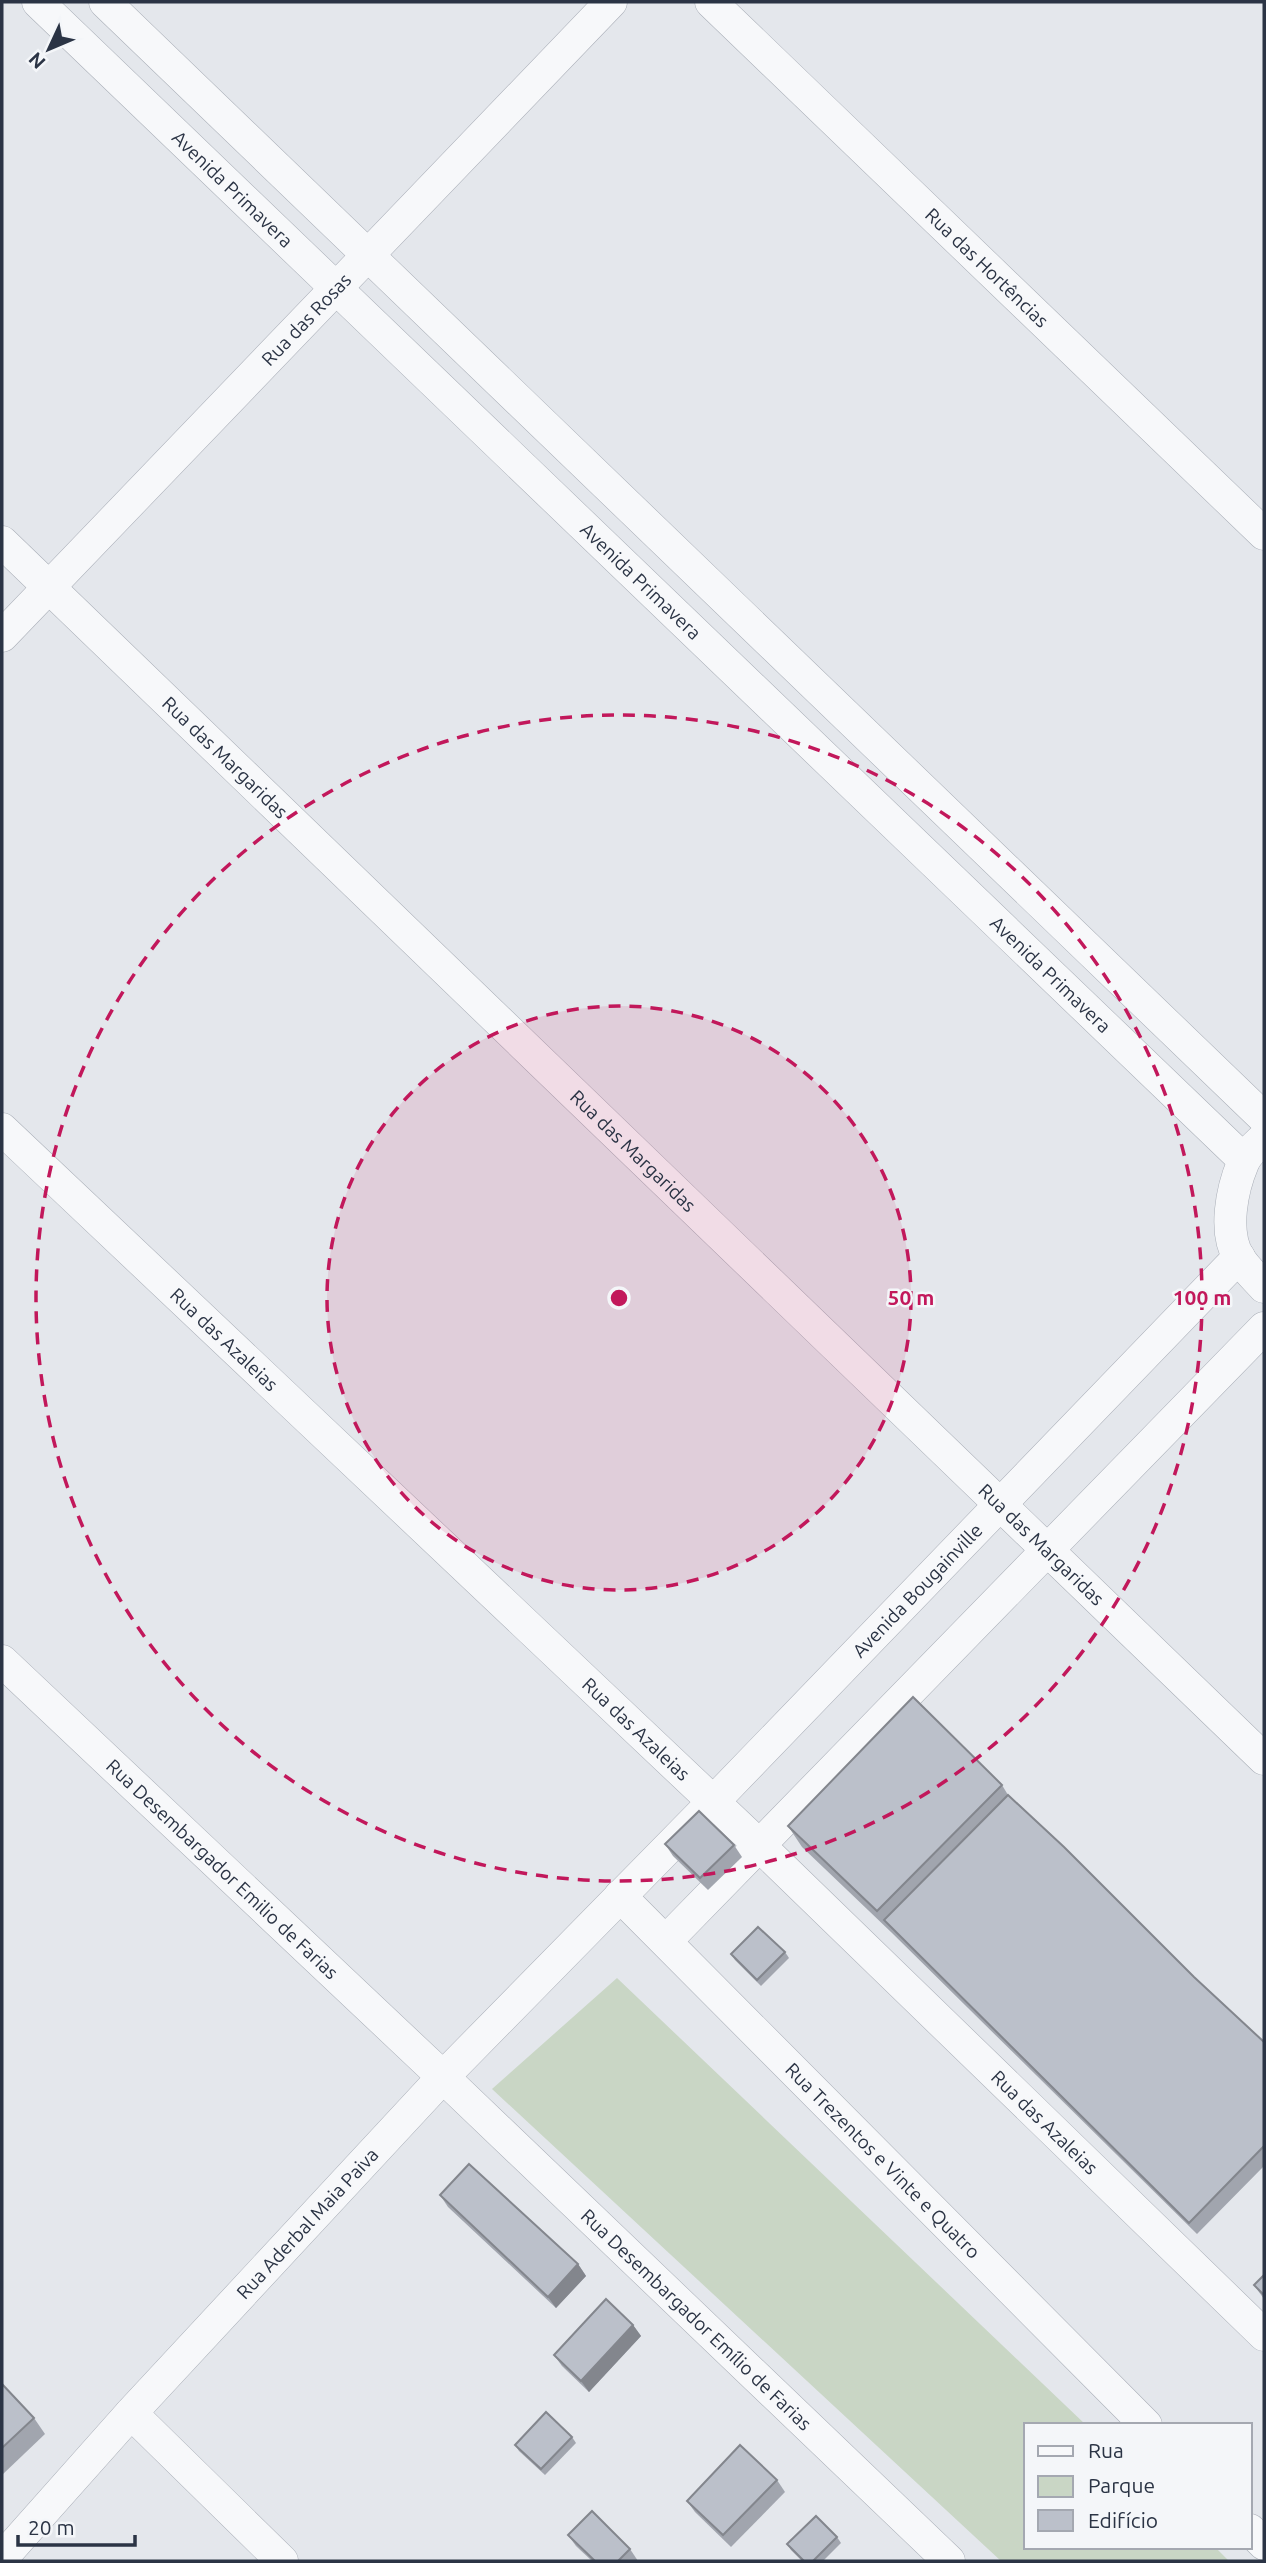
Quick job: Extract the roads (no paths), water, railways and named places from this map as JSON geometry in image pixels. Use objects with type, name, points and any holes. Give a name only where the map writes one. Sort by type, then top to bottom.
[{"type":"street","name":"Avenida Primavera","points":[[38,2],[335,289],[1254,1149],[1233,1197],[1231,1218],[1233,1241],[1239,1258],[1264,1287]]},
{"type":"street","points":[[105,2],[1264,1118]]},
{"type":"street","name":"Rua das Rosas","points":[[2,636],[611,2]]},
{"type":"street","name":"Rua das Hortências","points":[[711,2],[1264,534]]},
{"type":"street","name":"Rua das Margaridas","points":[[2,542],[1264,1759]]},
{"type":"street","name":"Rua das Azaleias","points":[[2,1129],[760,1846],[1264,2335]]},
{"type":"street","name":"Avenida Bougainville","points":[[620,1896],[1239,1258]]},
{"type":"street","points":[[666,1941],[1264,1328]]},
{"type":"street","name":"Rua Desembargador Emilio de Farias","points":[[2,1661],[443,2077]]},
{"type":"street","name":"Rua Aderbal Maia Paiva","points":[[2,2558],[131,2413],[443,2077],[620,1896]]},
{"type":"street","name":"Rua Trezentos e Vinte e Quatro","points":[[620,1896],[1144,2423]]},
{"type":"street","name":"Rua Desembargador Emílio de Farias","points":[[443,2077],[949,2561]]},
{"type":"street","points":[[131,2413],[282,2561]]}]
